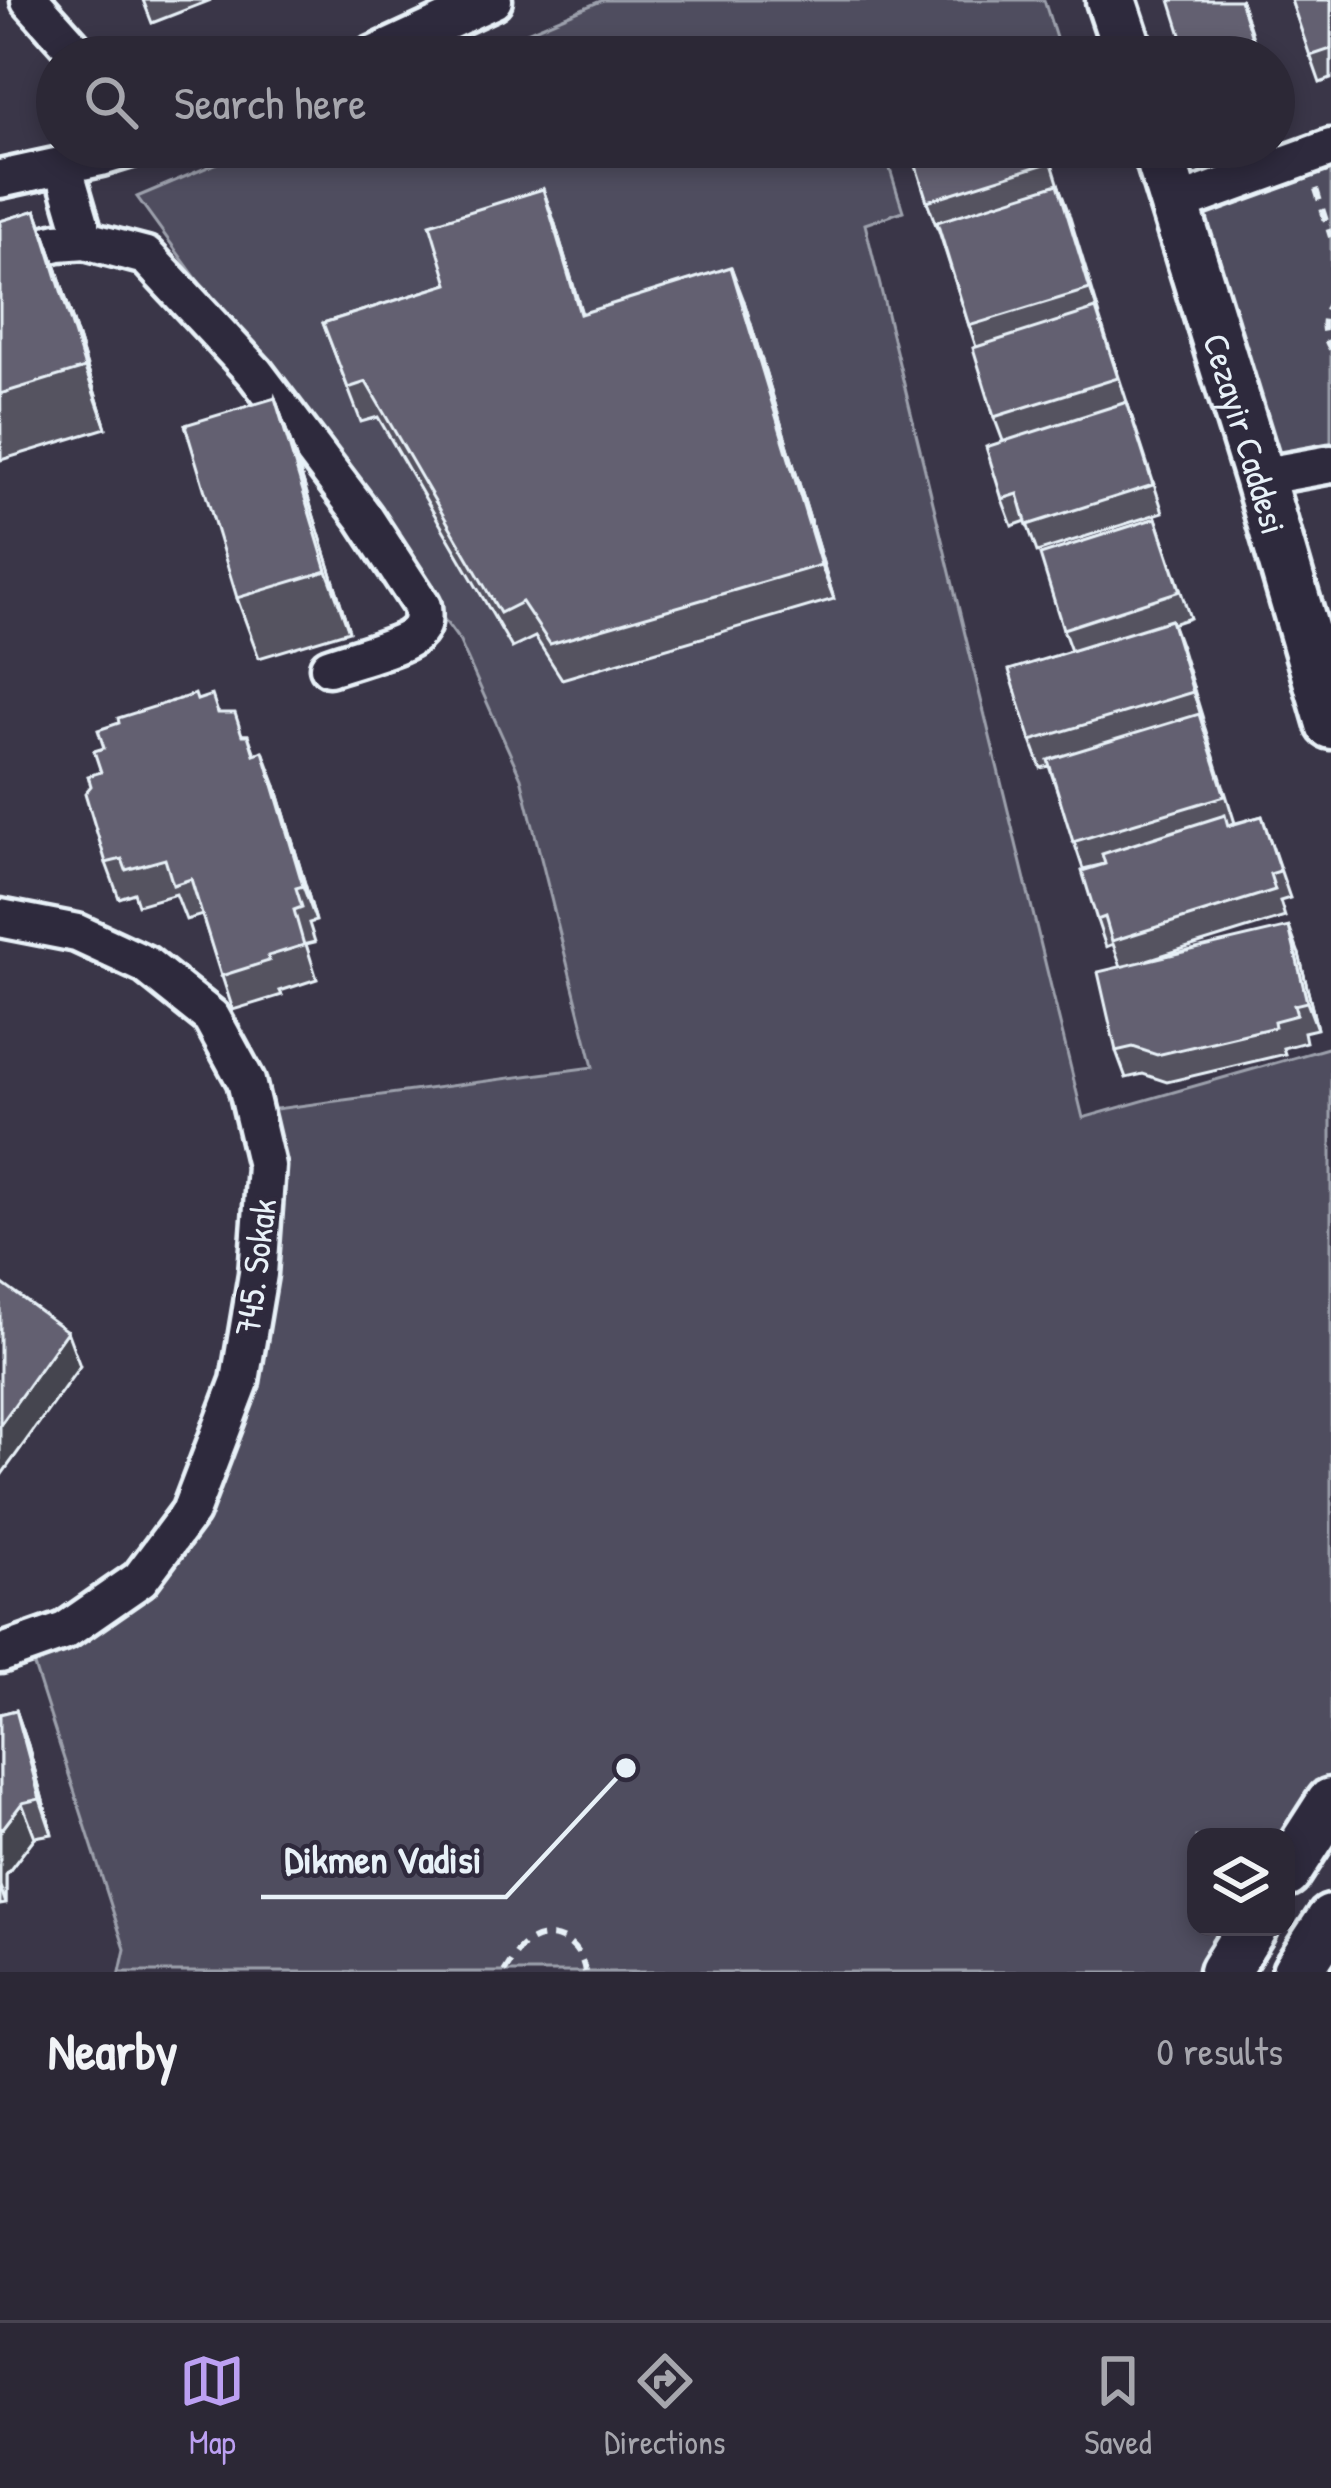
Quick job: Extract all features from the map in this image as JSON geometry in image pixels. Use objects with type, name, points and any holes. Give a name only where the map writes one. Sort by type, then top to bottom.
[{"type":"main road","points":[[1111,0],[1123,36]]},
{"type":"main road","name":"Cezayir Caddesi","points":[[1163,168],[1331,724]]},
{"type":"main road","points":[[1295,1859],[1331,1803]]},
{"type":"main road","points":[[1297,1972],[1331,1920]]},
{"type":"main road","points":[[1224,1972],[1246,1936]]},
{"type":"street","points":[[30,0],[62,36]]},
{"type":"street","points":[[415,36],[493,0]]},
{"type":"street","points":[[0,178],[48,168]]},
{"type":"street","points":[[64,168],[85,240]]},
{"type":"street","points":[[1174,205],[1275,168]]},
{"type":"street","points":[[0,257],[85,240],[146,256],[255,373],[364,517],[422,606],[421,627],[410,639],[329,667]]},
{"type":"street","points":[[1259,477],[1331,464]]},
{"type":"street","name":"745. Sokak","points":[[0,918],[77,933],[146,965],[211,1017],[245,1081],[266,1166],[258,1274],[240,1381],[190,1512],[140,1579],[65,1631],[0,1654]]},
{"type":"path","points":[[1318,152],[1331,237]]},
{"type":"path","points":[[1331,300],[1323,319],[1331,349]]},
{"type":"path","points":[[504,1972],[522,1947],[554,1937],[582,1954],[585,1972]]},
{"type":"shaded area","points":[[603,0],[1044,0],[1055,36],[517,36]]},
{"type":"shaded area","points":[[1331,148],[1331,464],[1259,477],[1174,205],[1276,168],[1295,168],[1295,161]]},
{"type":"shaded area","points":[[205,168],[890,168],[903,211],[865,224],[1083,1118],[1331,1047],[1331,1803],[1295,1830],[1187,1828],[1187,1936],[1246,1936],[1224,1972],[120,1972],[125,1949],[27,1644],[140,1579],[240,1381],[253,1112],[593,1067],[521,778],[459,640],[137,197]]},
{"type":"building","points":[[1170,0],[1240,0],[1251,36],[1181,36]]},
{"type":"building","points":[[1291,0],[1331,0],[1331,49],[1310,56]]},
{"type":"building","points":[[917,168],[1032,168],[927,201]]},
{"type":"building","points":[[1058,184],[1090,289],[969,326],[937,222]]},
{"type":"building","points":[[543,189],[580,314],[731,267],[821,565],[550,644],[522,602],[500,613],[366,382],[348,388],[323,323],[448,284],[430,224]]},
{"type":"building","points":[[36,210],[85,368],[0,394],[0,221]]},
{"type":"building","points":[[1096,309],[1118,378],[994,417],[973,348]]},
{"type":"building","points":[[275,398],[327,571],[237,598],[185,425]]},
{"type":"building","points":[[1127,402],[1153,485],[1027,525],[1018,494],[1002,499],[986,447]]},
{"type":"building","points":[[1156,518],[1180,591],[1063,629],[1040,555]]},
{"type":"building","points":[[1171,620],[1193,692],[1031,741],[1009,670]]},
{"type":"building","points":[[195,694],[197,700],[212,695],[218,713],[235,713],[254,754],[263,751],[303,886],[296,888],[302,907],[294,910],[304,945],[221,976],[191,879],[173,885],[165,859],[126,870],[122,859],[106,863],[85,793],[91,786],[88,776],[101,772],[94,751],[104,748],[98,730],[119,723],[118,718]]},
{"type":"building","points":[[1199,714],[1225,796],[1073,842],[1048,760]]},
{"type":"building","points":[[1225,815],[1228,826],[1262,816],[1280,871],[1270,874],[1275,890],[1112,941],[1105,917],[1097,920],[1082,871],[1105,864],[1102,854]]},
{"type":"building","points":[[1289,927],[1307,1002],[1294,1005],[1297,1015],[1274,1021],[1275,1027],[1157,1055],[1133,1047],[1116,1051],[1098,972]]},
{"type":"building","points":[[0,1282],[67,1331],[0,1425]]},
{"type":"building","points":[[16,1710],[40,1799],[22,1803],[0,1832],[0,1714]]},
{"type":"place","name":"Dikmen Vadisi","points":[[626,1768]]}]
